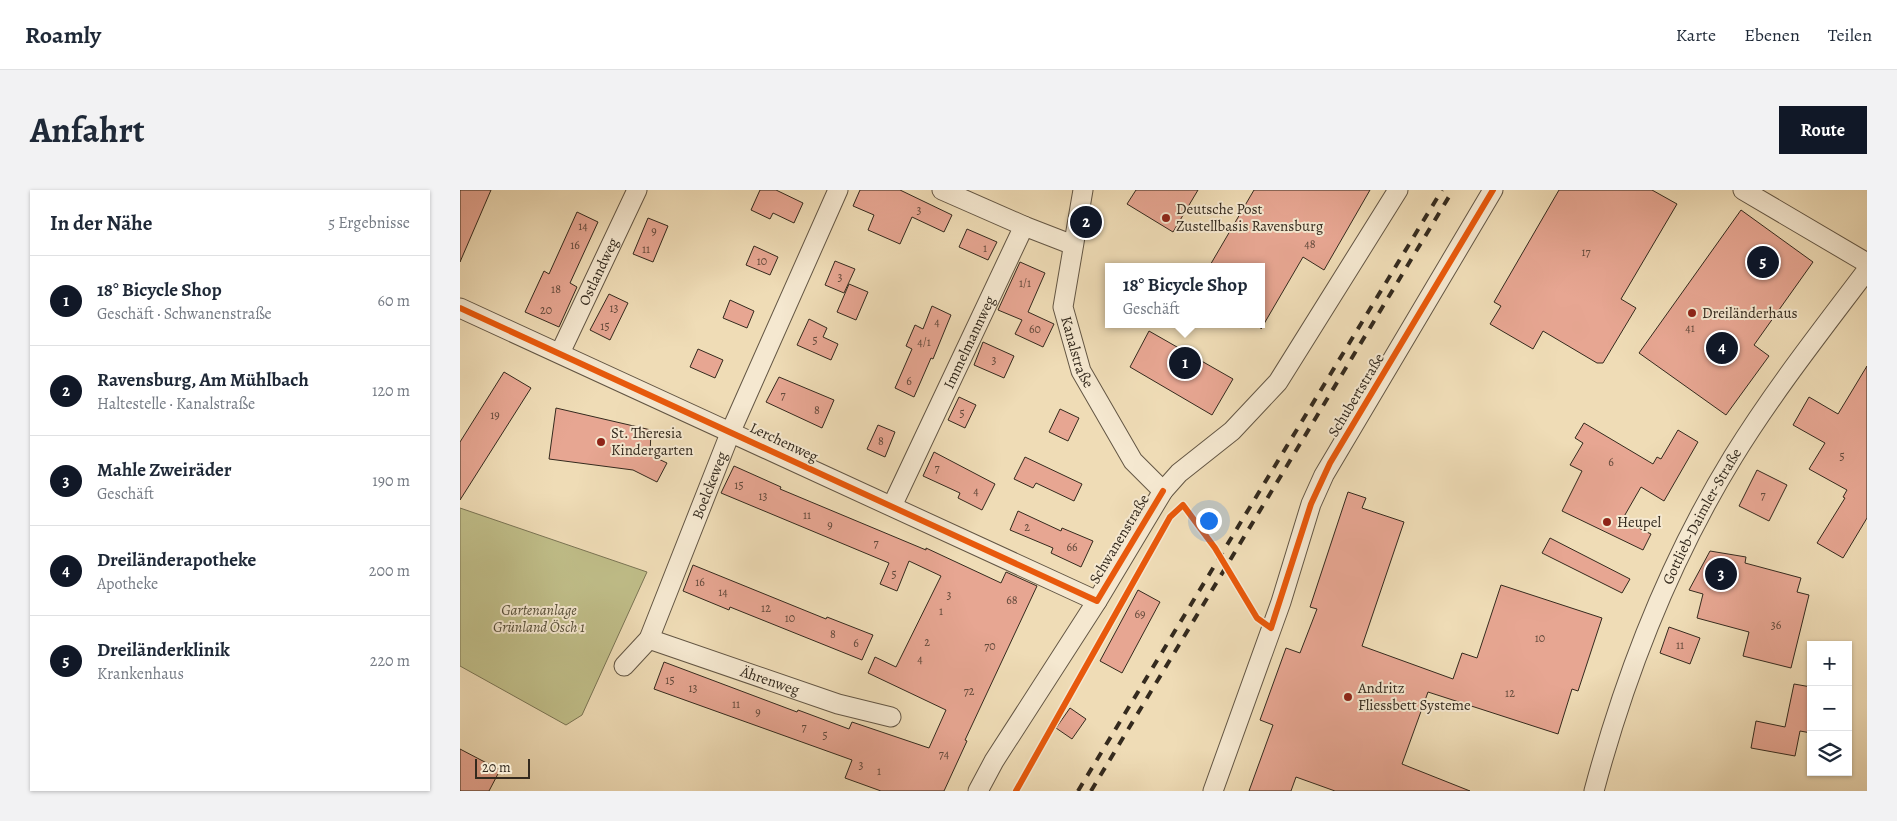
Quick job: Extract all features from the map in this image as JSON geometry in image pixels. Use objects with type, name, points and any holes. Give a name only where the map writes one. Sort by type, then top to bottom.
[{"type":"street","name":"Ostlandweg","points":[[560,353],[637,190]]},
{"type":"street","name":"Boelckeweg","points":[[624,666],[649,639],[731,431],[838,190]]},
{"type":"street","points":[[942,190],[1073,245]]},
{"type":"street","name":"Kanalstraße","points":[[1083,190],[1064,307],[1081,371],[1133,461],[1164,491]]},
{"type":"street","name":"Schwanenstraße","points":[[978,791],[994,761],[1097,601],[1164,491],[1179,473],[1232,431],[1278,382],[1398,190]]},
{"type":"street","name":"Schubertstraße","points":[[1213,791],[1281,602],[1311,504],[1327,468],[1494,190]]},
{"type":"street","points":[[1743,190],[1867,264]]},
{"type":"street","name":"Immelmannweg","points":[[892,506],[1024,226]]},
{"type":"street","name":"Gottlieb-Daimler-Straße","points":[[1594,791],[1627,684],[1658,604],[1690,536],[1732,457],[1783,381],[1867,270]]},
{"type":"street","name":"Lerchenweg","points":[[460,308],[731,431],[1097,601]]},
{"type":"street","name":"Ährenweg","points":[[649,639],[838,704],[891,717]]},
{"type":"green space","name":"Gartenanlage Grünland Ösch 1","points":[[460,508],[647,572],[582,715],[566,725],[460,666]]},
{"type":"building","points":[[460,190],[491,190],[460,262]]},
{"type":"building","points":[[760,190],[776,190],[803,203],[794,223],[773,213],[770,219],[751,210]]},
{"type":"building","points":[[860,190],[900,190],[952,215],[944,232],[912,217],[900,244],[868,230],[874,215],[853,206]]},
{"type":"building","name":"Deutsche Post Zustellbasis Ravensburg","points":[[1136,190],[1198,190],[1173,232],[1127,204]]},
{"type":"building","points":[[1254,190],[1370,190],[1324,270],[1303,257],[1265,322],[1265,263],[1211,263]]},
{"type":"building","points":[[1559,190],[1652,190],[1677,204],[1621,299],[1636,308],[1603,363],[1597,363],[1543,331],[1533,349],[1490,324],[1501,306],[1494,302]]},
{"type":"building","name":"Dreiländerhaus","points":[[1741,210],[1813,262],[1754,345],[1769,356],[1726,415],[1639,353]]},
{"type":"building","points":[[577,212],[598,222],[570,283],[577,287],[559,327],[525,312],[544,271],[549,274]]},
{"type":"building","points":[[648,218],[668,226],[653,262],[633,254]]},
{"type":"building","points":[[967,229],[997,242],[988,260],[959,247]]},
{"type":"building","points":[[754,246],[778,257],[770,275],[746,265]]},
{"type":"building","points":[[835,261],[855,269],[844,293],[825,285]]},
{"type":"building","points":[[1020,262],[1045,273],[1028,312],[1054,324],[1043,347],[1015,334],[1022,320],[998,310]]},
{"type":"building","points":[[849,284],[868,292],[856,320],[837,312]]},
{"type":"building","points":[[609,294],[628,303],[610,340],[590,330]]},
{"type":"building","points":[[730,300],[754,311],[747,328],[723,318]]},
{"type":"building","points":[[932,306],[951,315],[933,359],[931,358],[914,397],[895,388],[912,349],[906,346],[915,325],[923,329]]},
{"type":"building","points":[[809,319],[827,328],[823,337],[838,344],[831,360],[797,345]]},
{"type":"building","points":[[1149,331],[1233,379],[1212,415],[1130,367]]},
{"type":"building","points":[[983,342],[1014,356],[1004,378],[974,365]]},
{"type":"building","points":[[698,349],[723,360],[715,378],[690,367]]},
{"type":"building","points":[[1867,366],[1867,518],[1843,558],[1817,543],[1845,498],[1843,497],[1847,490],[1809,469],[1825,443],[1793,425],[1809,397],[1838,414]]},
{"type":"building","points":[[504,372],[531,388],[460,500],[460,442]]},
{"type":"building","points":[[779,377],[834,400],[822,428],[766,402]]},
{"type":"building","points":[[959,397],[976,405],[965,428],[948,420]]},
{"type":"building","name":"St. Theresia Kindergarten","points":[[556,408],[651,430],[650,455],[667,463],[657,482],[633,470],[549,459]]},
{"type":"building","points":[[1060,409],[1079,418],[1068,441],[1049,432]]},
{"type":"building","points":[[1584,423],[1653,464],[1657,457],[1661,459],[1678,430],[1698,442],[1664,501],[1641,487],[1622,520],[1651,534],[1643,550],[1562,511],[1582,471],[1570,465],[1583,443],[1575,438]]},
{"type":"building","points":[[878,425],[895,432],[885,457],[867,449]]},
{"type":"building","points":[[934,452],[995,484],[982,510],[958,498],[960,493],[923,476]]},
{"type":"building","points":[[1025,457],[1082,484],[1074,501],[1036,483],[1033,488],[1014,479]]},
{"type":"building","points":[[734,466],[781,487],[780,489],[926,550],[926,548],[1001,583],[1006,572],[1037,586],[965,740],[967,741],[944,791],[881,791],[845,778],[852,760],[654,689],[664,662],[797,712],[798,710],[849,729],[852,722],[929,748],[946,710],[868,673],[875,657],[896,667],[941,576],[909,561],[897,591],[880,584],[889,563],[721,493]]},
{"type":"building","points":[[1757,470],[1787,485],[1769,521],[1739,506]]},
{"type":"building","points":[[1348,492],[1366,498],[1362,508],[1404,522],[1362,646],[1453,679],[1462,653],[1477,658],[1501,585],[1602,618],[1578,691],[1572,689],[1558,734],[1428,692],[1402,764],[1470,791],[1335,791],[1296,777],[1291,791],[1249,791],[1273,725],[1260,720],[1286,648],[1300,653],[1317,609],[1310,607]]},
{"type":"building","points":[[1018,511],[1061,531],[1062,528],[1093,541],[1081,567],[1051,553],[1053,548],[1010,530]]},
{"type":"building","points":[[1550,538],[1630,579],[1622,593],[1542,553]]},
{"type":"building","points":[[1710,551],[1746,557],[1745,563],[1801,578],[1797,592],[1809,595],[1791,668],[1743,656],[1749,632],[1697,618],[1703,594],[1689,590]]},
{"type":"building","points":[[693,565],[826,619],[827,617],[873,635],[862,660],[730,607],[729,610],[683,591]]},
{"type":"building","points":[[1138,590],[1160,602],[1122,673],[1100,661]]},
{"type":"building","points":[[1669,627],[1700,638],[1690,664],[1660,653]]},
{"type":"building","points":[[1794,684],[1807,686],[1807,732],[1800,731],[1795,756],[1751,748],[1756,721],[1785,727]]},
{"type":"building","points":[[1070,708],[1086,719],[1072,739],[1056,728]]},
{"type":"building","points":[[460,749],[500,770],[489,791],[460,791]]},
{"type":"railway","points":[[1078,791],[1442,190]]},
{"type":"railway","points":[[1091,791],[1453,190]]},
{"type":"cycle path","points":[[1016,791],[1170,517],[1183,505],[1215,548],[1257,618],[1271,628],[1311,504],[1330,463],[1493,190]]},
{"type":"cycle path","points":[[460,308],[1097,601],[1163,491]]},
{"type":"place","name":"Deutsche Post Zustellbasis Ravensburg","points":[[1166,218]]},
{"type":"place","name":"Ravensburg, Am Mühlbach","points":[[1086,222]]},
{"type":"place","name":"Dreiländerklinik","points":[[1763,262]]},
{"type":"place","name":"Dreiländerhaus","points":[[1692,313]]},
{"type":"place","name":"Dreiländerapotheke","points":[[1722,348]]},
{"type":"place","name":"18° Bicycle Shop","points":[[1185,363]]},
{"type":"place","name":"St. Theresia Kindergarten","points":[[601,442]]},
{"type":"place","name":"Heupel","points":[[1607,522]]},
{"type":"place","name":"Mahle Zweiräder","points":[[1721,574]]},
{"type":"place","name":"Andritz Fliessbett Systeme","points":[[1348,697]]}]
